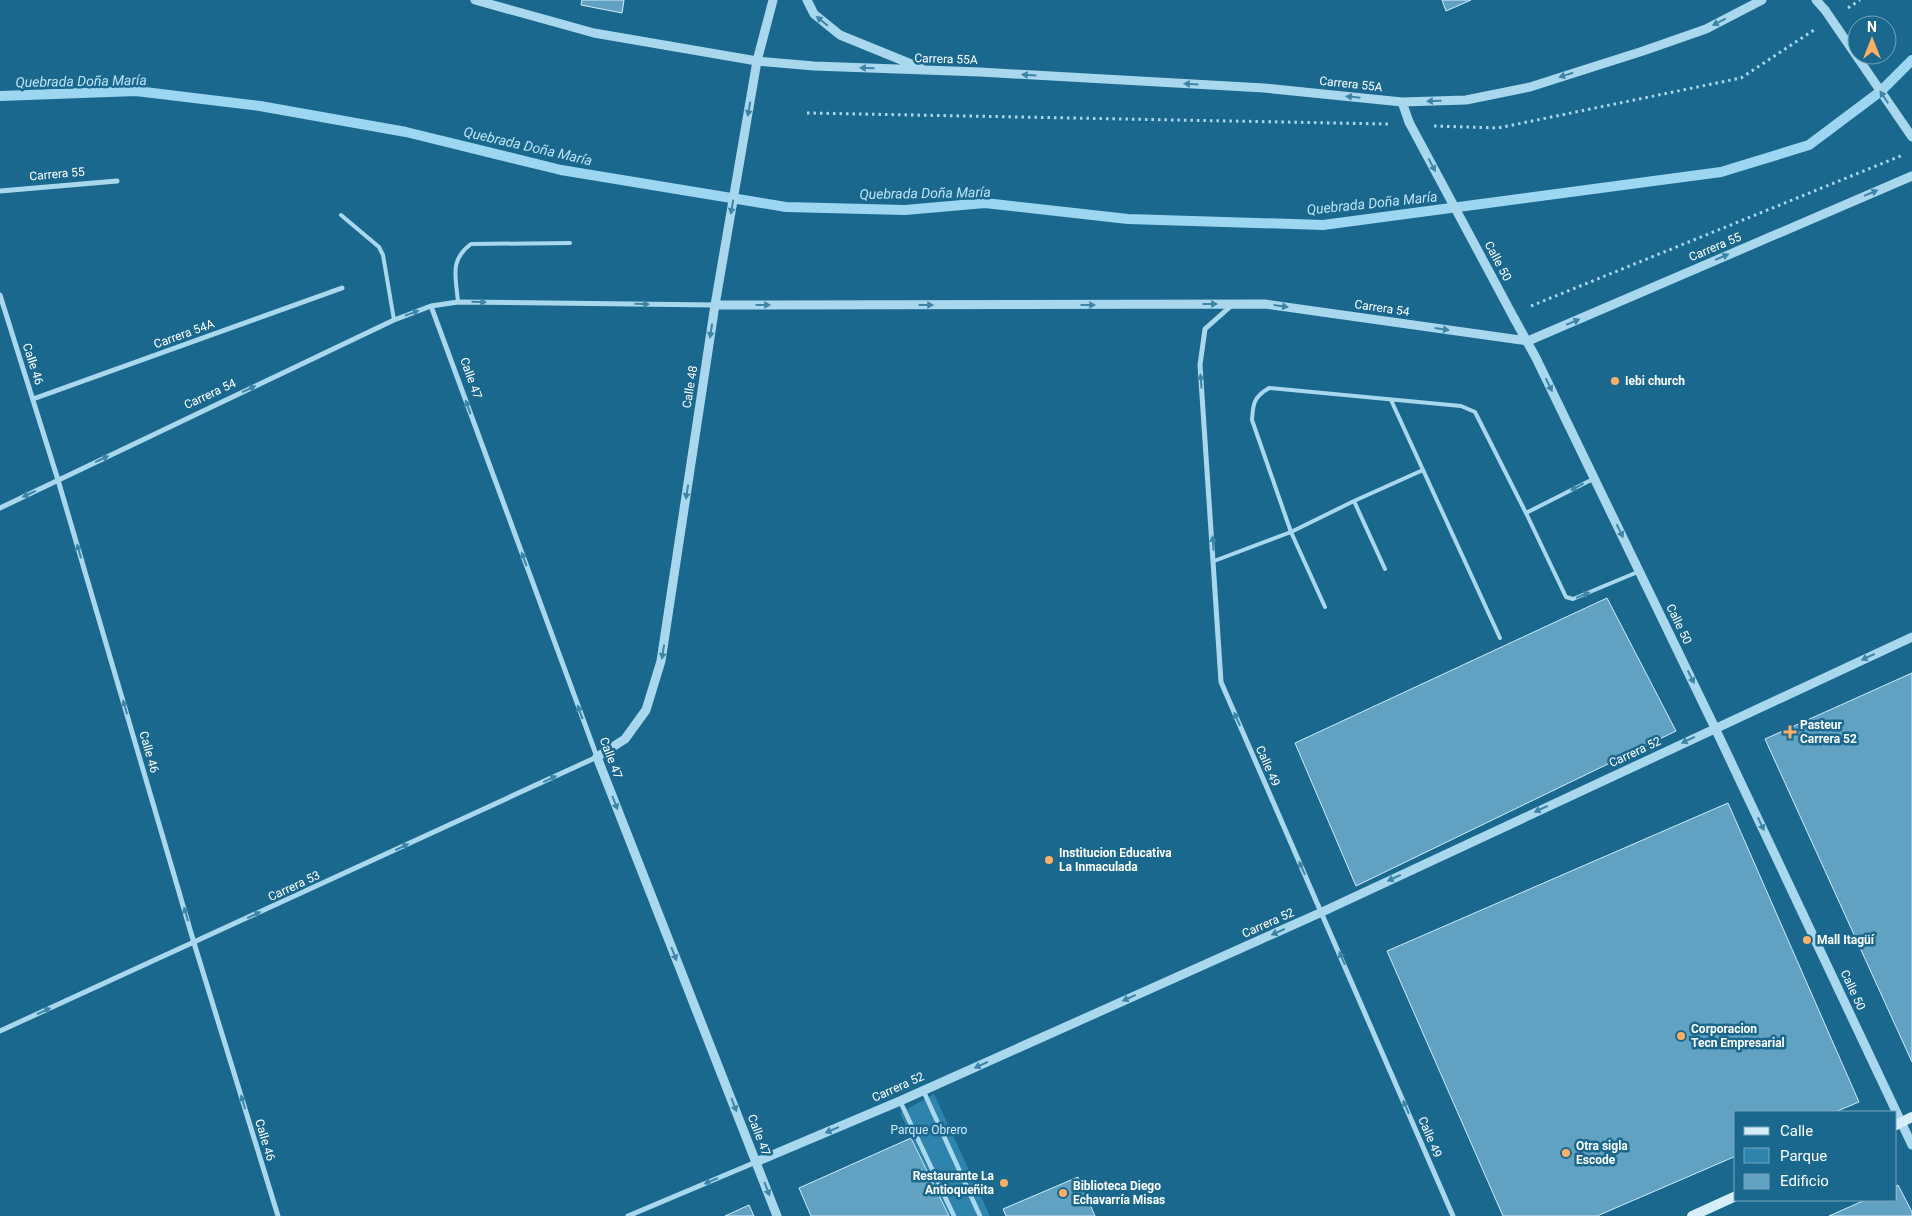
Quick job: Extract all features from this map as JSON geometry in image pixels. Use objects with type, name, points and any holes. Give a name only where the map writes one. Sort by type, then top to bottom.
[{"type":"main road","points":[[1899,1123],[1912,1117]]},
{"type":"main road","points":[[1692,1216],[1734,1197]]},
{"type":"street","name":"Carrera 55A","points":[[475,0],[594,33],[757,60],[814,66],[980,72],[1264,88],[1402,102],[1466,100],[1530,87],[1706,29],[1762,0]]},
{"type":"street","name":"Calle 48","points":[[597,758],[625,739],[646,710],[661,661],[715,305],[757,60],[773,0]]},
{"type":"street","points":[[807,0],[814,14],[840,35],[928,71]]},
{"type":"street","points":[[1816,0],[1825,10],[1912,137]]},
{"type":"street","name":"Calle 50","points":[[1402,102],[1409,122],[1528,341],[1716,728],[1893,1111]]},
{"type":"street","name":"Carrera 55","points":[[1528,341],[1912,176]]},
{"type":"street","name":"Carrera 55","points":[[0,191],[117,181]]},
{"type":"street","name":"Carrera 54A","points":[[33,398],[342,288]]},
{"type":"street","name":"Calle 46","points":[[0,294],[58,480],[276,1215]]},
{"type":"street","name":"Carrera 54","points":[[0,508],[394,320],[431,306],[458,302],[715,305],[1265,304],[1528,341]]},
{"type":"street","name":"Calle 49","points":[[1233,304],[1205,329],[1200,365],[1221,682],[1453,1216]]},
{"type":"street","name":"Calle 47","points":[[431,306],[597,758],[777,1216]]},
{"type":"street","name":"Carrera 52","points":[[628,1216],[900,1101],[1322,912],[1912,637]]},
{"type":"street","name":"Carrera 53","points":[[0,1031],[597,758]]},
{"type":"street","points":[[923,1090],[980,1216]]},
{"type":"street","points":[[900,1101],[954,1216]]},
{"type":"street","name":"Calle 50","points":[[1899,1123],[1912,1145]]},
{"type":"lane","points":[[341,215],[379,247],[383,255],[394,320]]},
{"type":"lane","points":[[458,302],[456,266],[458,257],[471,244],[570,243]]},
{"type":"lane","points":[[1325,607],[1291,532],[1252,420],[1253,406],[1259,394],[1269,388],[1462,406],[1475,412],[1566,597],[1572,600],[1640,571]]},
{"type":"lane","points":[[1391,400],[1500,638]]},
{"type":"lane","points":[[1214,561],[1291,532],[1423,470]]},
{"type":"lane","points":[[1526,513],[1594,478]]},
{"type":"lane","points":[[1354,501],[1384,569]]},
{"type":"path","points":[[1513,316],[1912,151]]},
{"type":"green space","name":"Parque Obrero","points":[[934,1094],[990,1216],[949,1216],[900,1113]]},
{"type":"building","points":[[582,0],[624,0],[622,13],[581,5]]},
{"type":"building","points":[[1442,0],[1471,0],[1446,11]]},
{"type":"building","points":[[1607,598],[1676,731],[1356,886],[1295,743]]},
{"type":"building","points":[[1912,673],[1912,1062],[1765,739]]},
{"type":"building","points":[[1728,803],[1859,1102],[1837,1111],[1734,1111],[1734,1157],[1597,1216],[1503,1216],[1387,951]]},
{"type":"building","points":[[911,1138],[949,1216],[811,1216],[799,1188]]},
{"type":"building","name":"Biblioteca Diego Echavarría Misas","points":[[1078,1177],[1095,1216],[1006,1216],[1003,1209]]},
{"type":"building","points":[[1897,1186],[1912,1212],[1912,1216],[1829,1216],[1863,1201],[1897,1201]]},
{"type":"building","points":[[749,1205],[754,1216],[725,1216]]},
{"type":"waterway","name":"Quebrada Doña María","points":[[0,96],[136,91],[260,106],[406,132],[561,170],[786,207],[905,210],[985,203],[1128,219],[1323,225],[1721,172],[1809,145],[1881,91],[1912,60]]},
{"type":"place","name":"Iebi church","points":[[1615,381]]},
{"type":"place","name":"Pasteur Carrera 52","points":[[1790,732]]},
{"type":"place","name":"Institucion Educativa La Inmaculada","points":[[1049,860]]},
{"type":"place","name":"Mall Itagüí","points":[[1807,940]]},
{"type":"place","name":"Corporacion Tecn Empresarial","points":[[1681,1036]]},
{"type":"place","name":"Otra sigla Escode","points":[[1566,1153]]},
{"type":"place","name":"Restaurante La Antioqueñita","points":[[1004,1183]]},
{"type":"place","name":"Biblioteca Diego Echavarría Misas","points":[[1063,1193]]}]
